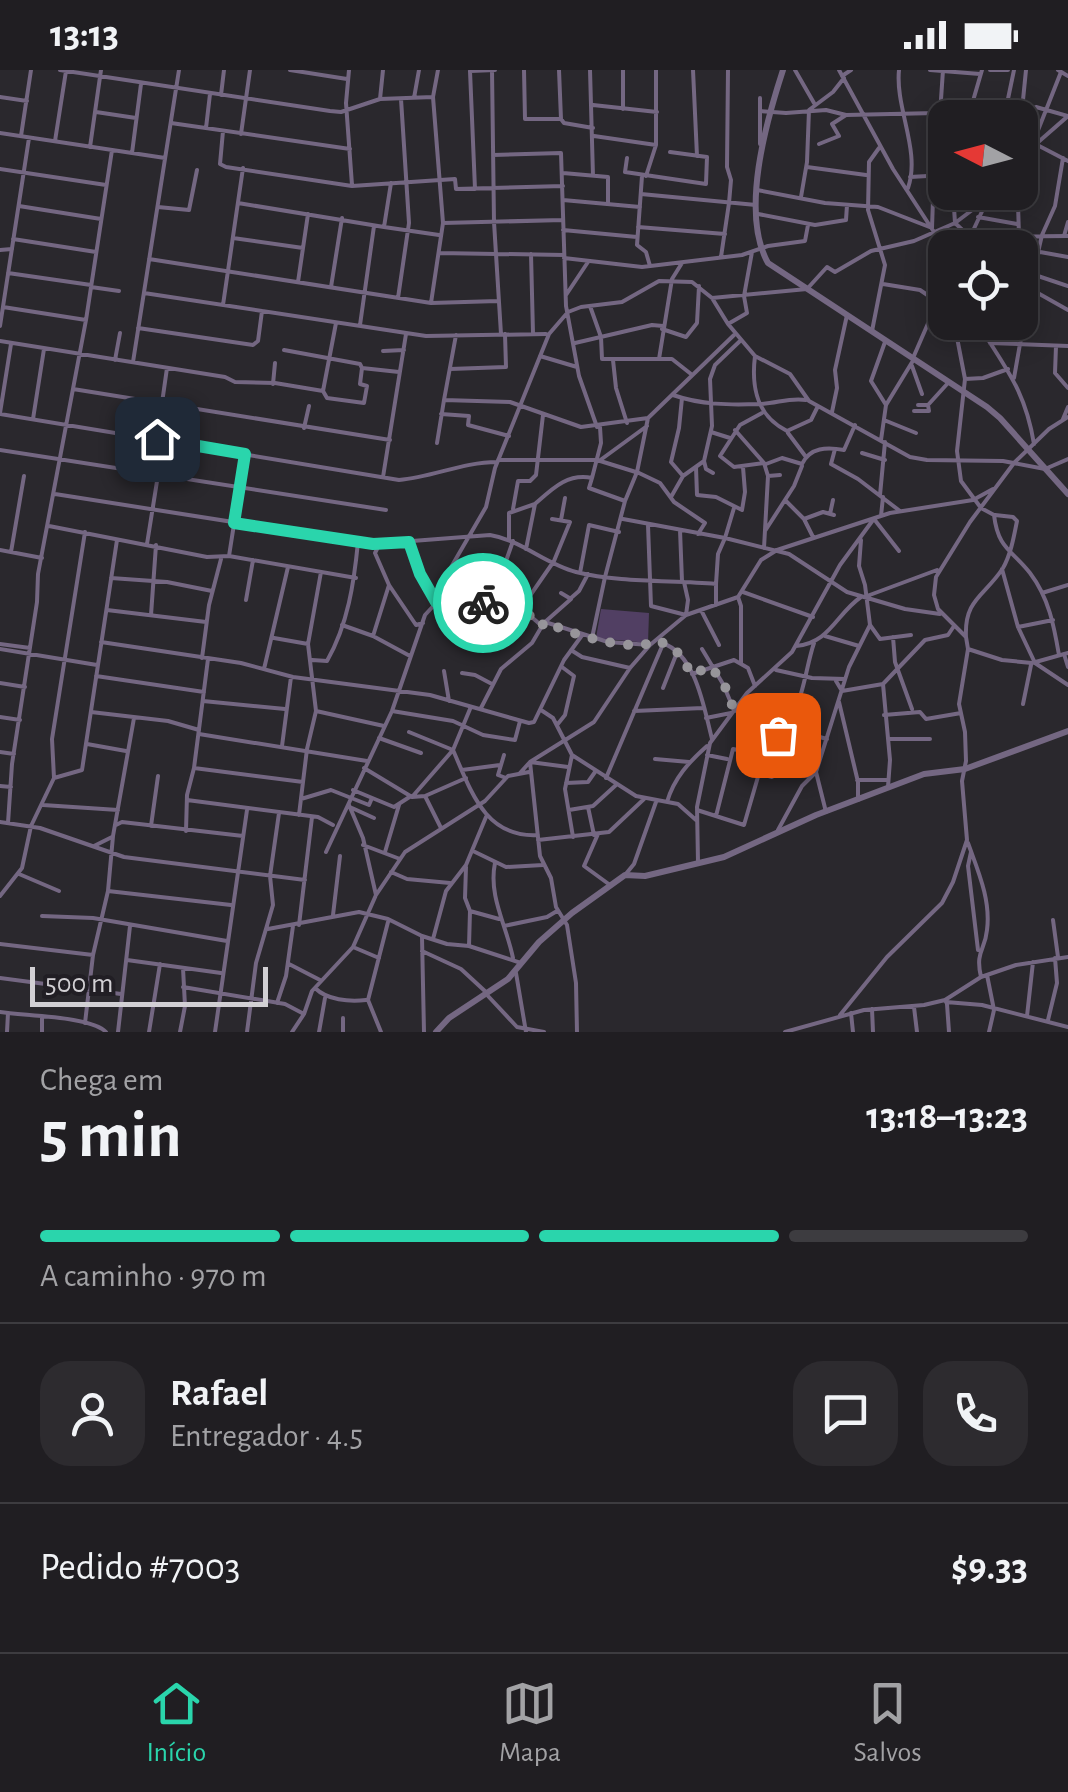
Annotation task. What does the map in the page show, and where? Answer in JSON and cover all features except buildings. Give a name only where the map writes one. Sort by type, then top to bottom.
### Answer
[{"type":"street","points":[[21,136],[32,70]]},
{"type":"street","points":[[55,141],[64,70],[330,111],[380,99],[434,98]]},
{"type":"street","points":[[133,362],[179,70]]},
{"type":"street","points":[[220,95],[224,70]]},
{"type":"street","points":[[241,134],[250,70]]},
{"type":"street","points":[[290,70],[348,80]]},
{"type":"street","points":[[348,70],[352,186]]},
{"type":"street","points":[[380,99],[383,70]]},
{"type":"street","points":[[414,98],[419,70]]},
{"type":"street","points":[[431,303],[442,223],[434,98],[438,70]]},
{"type":"street","points":[[450,369],[506,367],[494,222],[493,70],[468,70],[474,189]]},
{"type":"street","points":[[524,70],[525,119],[560,118],[593,128]]},
{"type":"street","points":[[559,70],[560,118]]},
{"type":"street","points":[[590,70],[593,176]]},
{"type":"street","points":[[623,109],[624,70]]},
{"type":"street","points":[[650,266],[646,252],[637,245],[637,237],[644,176],[656,144],[656,70]]},
{"type":"street","points":[[693,70],[696,156]]},
{"type":"street","points":[[721,257],[729,203],[728,70]]},
{"type":"street","points":[[760,149],[783,70]]},
{"type":"street","points":[[795,70],[814,104]]},
{"type":"street","points":[[800,198],[807,168],[808,112],[833,92],[842,75],[851,70]]},
{"type":"street","points":[[900,70],[908,188]]},
{"type":"street","points":[[930,70],[981,72],[972,100]]},
{"type":"street","points":[[990,70],[1011,70],[1008,100]]},
{"type":"street","points":[[1023,100],[1026,70]]},
{"type":"street","points":[[940,100],[943,71]]},
{"type":"street","points":[[1038,134],[1059,71],[1068,76]]},
{"type":"street","points":[[90,146],[101,73]]},
{"type":"street","points":[[842,75],[880,146],[934,230]]},
{"type":"street","points":[[132,153],[141,84]]},
{"type":"street","points":[[206,128],[210,94]]},
{"type":"street","points":[[0,97],[27,101]]},
{"type":"street","points":[[728,324],[746,312],[744,296],[756,250],[760,98]]},
{"type":"street","points":[[398,298],[409,231],[401,99]]},
{"type":"street","points":[[592,105],[658,112]]},
{"type":"street","points":[[1038,109],[1068,116],[1038,141]]},
{"type":"street","points":[[760,111],[928,114]]},
{"type":"street","points":[[96,112],[136,118]]},
{"type":"street","points":[[819,144],[839,136],[832,124],[846,115]]},
{"type":"street","points":[[171,123],[350,149]]},
{"type":"street","points":[[223,131],[220,164],[352,186],[455,180],[456,189],[563,186]]},
{"type":"street","points":[[0,134],[165,158]]},
{"type":"street","points":[[594,136],[656,144]]},
{"type":"street","points":[[0,326],[29,138]]},
{"type":"street","points":[[872,331],[883,284],[882,248],[869,214],[868,176],[869,162],[880,146]]},
{"type":"street","points":[[1038,146],[1066,160],[1042,234],[1038,259]]},
{"type":"street","points":[[8,823],[42,558],[86,320],[112,150]]},
{"type":"street","points":[[493,154],[560,152],[568,312],[577,367],[601,444],[589,488],[625,501]]},
{"type":"street","points":[[627,158],[625,172],[706,184],[708,157],[670,152]]},
{"type":"street","points":[[223,305],[243,168]]},
{"type":"street","points":[[807,168],[868,176]]},
{"type":"street","points":[[0,169],[106,186]]},
{"type":"street","points":[[158,207],[189,210],[197,170]]},
{"type":"street","points":[[562,173],[608,178],[608,202]]},
{"type":"street","points":[[910,177],[928,175]]},
{"type":"street","points":[[384,227],[391,183]]},
{"type":"street","points":[[758,190],[847,206],[869,206],[934,230],[955,223],[971,210]]},
{"type":"street","points":[[641,194],[729,203],[808,224],[846,220],[847,206]]},
{"type":"street","points":[[562,200],[640,207]]},
{"type":"street","points":[[238,203],[441,235]]},
{"type":"street","points":[[18,206],[102,219]]},
{"type":"street","points":[[934,210],[934,230]]},
{"type":"street","points":[[954,210],[955,223],[963,230]]},
{"type":"street","points":[[973,230],[982,210]]},
{"type":"street","points":[[1018,230],[1019,210]]},
{"type":"street","points":[[298,282],[308,214]]},
{"type":"street","points":[[332,287],[342,218]]},
{"type":"street","points":[[978,218],[1017,224]]},
{"type":"street","points":[[442,223],[563,220]]},
{"type":"street","points":[[1038,234],[1066,236],[1068,222]]},
{"type":"street","points":[[440,254],[531,254],[650,266],[805,241],[808,224]]},
{"type":"street","points":[[360,326],[374,225]]},
{"type":"street","points":[[638,226],[726,234]]},
{"type":"street","points":[[563,230],[637,237]]},
{"type":"street","points":[[712,298],[807,289],[826,268],[835,272],[856,257],[928,233]]},
{"type":"street","points":[[232,238],[303,248]]},
{"type":"street","points":[[14,239],[96,252]]},
{"type":"street","points":[[0,250],[12,249]]},
{"type":"street","points":[[756,250],[768,263],[1000,418],[1031,448],[1068,494]]},
{"type":"street","points":[[1040,252],[1068,257]]},
{"type":"street","points":[[531,254],[532,334]]},
{"type":"street","points":[[149,259],[431,303],[498,301]]},
{"type":"street","points":[[566,295],[590,261]]},
{"type":"street","points":[[659,359],[672,279],[682,263]]},
{"type":"street","points":[[8,273],[119,291]]},
{"type":"street","points":[[1038,275],[1068,286]]},
{"type":"street","points":[[326,852],[392,711],[425,615],[436,602],[490,498],[498,461],[548,334],[568,312],[622,302],[659,280],[700,286],[755,356],[790,374],[809,401]]},
{"type":"street","points":[[883,284],[928,295]]},
{"type":"street","points":[[575,342],[652,325],[686,337],[697,323],[700,286]]},
{"type":"street","points":[[1038,292],[1068,310]]},
{"type":"street","points":[[144,293],[439,337],[548,334]]},
{"type":"street","points":[[3,306],[86,320]]},
{"type":"street","points":[[590,306],[602,359],[672,359],[692,374]]},
{"type":"street","points":[[138,328],[253,345],[257,343],[262,311]]},
{"type":"street","points":[[832,412],[837,388],[835,370],[847,315]]},
{"type":"street","points":[[667,802],[674,783],[689,762],[755,686],[776,670],[796,646],[830,580],[877,518],[882,496],[879,480],[885,460],[886,405],[913,361],[928,321]]},
{"type":"street","points":[[336,323],[323,391],[327,398],[364,403],[367,386],[360,384],[362,368]]},
{"type":"street","points":[[384,477],[407,332]]},
{"type":"street","points":[[115,360],[120,333]]},
{"type":"street","points":[[444,400],[502,401],[581,428],[627,423],[648,418],[734,334]]},
{"type":"street","points":[[436,443],[456,335]]},
{"type":"street","points":[[886,340],[871,381],[886,405]]},
{"type":"street","points":[[957,340],[965,379],[958,460],[961,481],[981,508],[1017,520],[1002,569],[970,606],[968,650],[960,688],[967,840],[985,890],[986,937],[978,950]]},
{"type":"street","points":[[988,340],[1014,378],[1029,416],[1031,448]]},
{"type":"street","points":[[1014,378],[1021,340]]},
{"type":"street","points":[[0,341],[225,377],[234,382],[323,391]]},
{"type":"street","points":[[713,473],[706,470],[704,461],[711,432],[710,379],[715,366],[740,342]]},
{"type":"street","points":[[11,343],[0,414],[402,480],[468,463],[598,460],[660,483],[674,502],[705,522],[698,534]]},
{"type":"street","points":[[990,344],[1068,346]]},
{"type":"street","points":[[1056,346],[1055,373],[1068,388]]},
{"type":"street","points":[[33,419],[44,348]]},
{"type":"street","points":[[284,350],[331,357],[360,364],[362,368],[401,372]]},
{"type":"street","points":[[383,352],[404,350]]},
{"type":"street","points":[[540,356],[577,367]]},
{"type":"street","points":[[755,356],[752,379],[762,413],[788,432],[806,457]]},
{"type":"street","points":[[706,359],[715,366]]},
{"type":"street","points":[[613,360],[616,388],[627,423]]},
{"type":"street","points":[[913,361],[922,394]]},
{"type":"street","points":[[273,384],[275,363]]},
{"type":"street","points":[[157,439],[167,368]]},
{"type":"street","points":[[965,379],[983,378],[1008,368]]},
{"type":"street","points":[[916,408],[928,404],[948,382]]},
{"type":"street","points":[[73,390],[390,440]]},
{"type":"street","points":[[673,396],[710,404],[761,404],[792,397],[809,401],[916,459],[1045,469],[1068,459]]},
{"type":"street","points":[[682,398],[671,462],[683,476]]},
{"type":"street","points":[[304,428],[308,406]]},
{"type":"street","points":[[788,432],[811,420],[818,406]]},
{"type":"street","points":[[966,638],[940,614],[934,595],[939,569],[1014,464],[1065,418],[1068,406]]},
{"type":"street","points":[[762,413],[735,430],[720,456],[734,467],[782,458],[802,464]]},
{"type":"street","points":[[442,414],[469,416],[468,425],[509,436]]},
{"type":"street","points":[[504,578],[511,540],[509,513],[518,481],[535,477],[543,415]]},
{"type":"street","points":[[592,638],[648,418]]},
{"type":"street","points":[[884,420],[916,433]]},
{"type":"street","points":[[765,531],[806,457],[821,449],[844,450],[855,425]]},
{"type":"street","points":[[598,460],[647,426]]},
{"type":"street","points":[[735,430],[764,464],[768,476],[764,548]]},
{"type":"street","points":[[711,432],[730,438]]},
{"type":"street","points":[[835,448],[832,464],[900,511]]},
{"type":"street","points":[[0,450],[386,510]]},
{"type":"street","points":[[862,453],[885,460]]},
{"type":"street","points":[[229,556],[245,454]]},
{"type":"street","points":[[671,496],[683,476],[704,461]]},
{"type":"street","points":[[696,467],[697,495],[716,497],[734,508],[743,507],[742,467]]},
{"type":"street","points":[[147,544],[158,474]]},
{"type":"street","points":[[768,476],[780,475]]},
{"type":"street","points":[[11,552],[24,476]]},
{"type":"street","points":[[513,509],[535,504],[566,479],[592,478]]},
{"type":"street","points":[[742,664],[740,595],[761,560],[812,537],[900,511],[973,500],[997,487]]},
{"type":"street","points":[[55,494],[381,545],[471,534],[511,540],[552,564],[580,573],[716,584]]},
{"type":"street","points":[[562,520],[565,498]]},
{"type":"street","points":[[785,499],[804,519],[812,537]]},
{"type":"street","points":[[804,519],[823,512],[832,515],[833,500]]},
{"type":"street","points":[[526,549],[535,504]]},
{"type":"street","points":[[716,605],[718,554],[734,508]]},
{"type":"street","points":[[994,515],[998,538],[1029,572],[1042,594],[1068,667]]},
{"type":"street","points":[[877,518],[900,551]]},
{"type":"street","points":[[491,621],[510,626],[552,564],[570,522],[552,519]]},
{"type":"street","points":[[622,519],[776,550],[799,560],[841,590],[914,611],[940,614]]},
{"type":"street","points":[[648,524],[651,606],[686,614],[740,595],[813,617]]},
{"type":"street","points":[[580,573],[589,525],[618,532]]},
{"type":"street","points":[[49,526],[356,578]]},
{"type":"street","points":[[606,778],[661,642],[686,614],[680,530]]},
{"type":"street","points":[[0,896],[19,874],[32,826],[54,778],[52,739],[85,532]]},
{"type":"street","points":[[54,778],[82,771],[117,540]]},
{"type":"street","points":[[861,540],[859,566],[870,626],[880,639],[911,635]]},
{"type":"street","points":[[312,660],[327,661],[342,625],[356,578],[358,542]]},
{"type":"street","points":[[409,542],[420,574],[436,602]]},
{"type":"street","points":[[151,615],[156,545]]},
{"type":"street","points":[[381,545],[374,551],[389,585],[414,623],[423,623]]},
{"type":"street","points":[[0,558],[0,550],[42,558]]},
{"type":"street","points":[[186,831],[204,692],[206,622],[221,557]]},
{"type":"street","points":[[246,600],[253,560]]},
{"type":"street","points":[[264,669],[288,566]]},
{"type":"street","points":[[452,566],[463,570]]},
{"type":"street","points":[[796,646],[814,643],[825,636],[841,613],[866,597],[939,569]]},
{"type":"street","points":[[1002,569],[1033,663],[1068,685]]},
{"type":"street","points":[[299,816],[316,711],[308,644],[321,572]]},
{"type":"street","points":[[480,710],[501,669],[532,643],[543,624],[580,592],[588,574]]},
{"type":"street","points":[[111,578],[212,591]]},
{"type":"street","points":[[373,636],[389,585]]},
{"type":"street","points":[[1042,594],[1068,585]]},
{"type":"street","points":[[442,590],[516,614]]},
{"type":"street","points":[[561,592],[571,599]]},
{"type":"street","points":[[521,608],[543,624],[592,638],[650,645],[661,642],[678,650],[691,674],[711,741],[697,810],[698,862]]},
{"type":"street","points":[[106,610],[206,622]]},
{"type":"street","points":[[701,610],[719,645]]},
{"type":"street","points":[[1018,627],[1053,620]]},
{"type":"street","points":[[342,625],[410,656]]},
{"type":"street","points":[[826,812],[816,772],[844,679],[870,626]]},
{"type":"street","points":[[842,690],[883,684],[924,640],[948,635],[954,626]]},
{"type":"street","points":[[101,642],[291,676],[398,690],[534,722],[583,634]]},
{"type":"street","points":[[825,636],[860,647]]},
{"type":"street","points":[[893,637],[898,668],[913,711]]},
{"type":"street","points":[[274,638],[308,644]]},
{"type":"street","points":[[697,810],[744,825],[769,739],[779,735],[785,726],[807,676],[814,643]]},
{"type":"street","points":[[520,773],[530,762],[594,722],[650,645]]},
{"type":"street","points":[[0,646],[97,665]]},
{"type":"street","points":[[702,649],[724,684],[733,712]]},
{"type":"street","points":[[571,650],[582,657],[630,668]]},
{"type":"street","points":[[662,688],[678,650]]},
{"type":"street","points":[[968,650],[1002,660],[1033,663],[1064,654]]},
{"type":"street","points":[[691,674],[730,660],[748,668],[755,686]]},
{"type":"street","points":[[1023,704],[1033,663]]},
{"type":"street","points":[[557,725],[565,715],[574,676],[562,667]]},
{"type":"street","points":[[776,670],[836,681],[844,679]]},
{"type":"street","points":[[444,671],[449,701]]},
{"type":"street","points":[[462,673],[475,674],[492,684]]},
{"type":"street","points":[[96,676],[204,692]]},
{"type":"street","points":[[282,746],[291,676]]},
{"type":"street","points":[[836,681],[842,690]]},
{"type":"street","points":[[0,683],[26,687]]},
{"type":"street","points":[[883,684],[891,784]]},
{"type":"street","points":[[203,701],[285,709]]},
{"type":"street","points":[[840,702],[858,801]]},
{"type":"street","points":[[353,790],[392,807],[411,797],[453,750],[471,708]]},
{"type":"street","points":[[634,711],[703,708]]},
{"type":"street","points":[[540,710],[557,725],[572,755],[644,799],[685,807],[697,823]]},
{"type":"street","points":[[316,711],[384,726]]},
{"type":"street","points":[[392,711],[516,740],[520,721]]},
{"type":"street","points":[[884,715],[913,711],[922,712],[926,719],[961,713]]},
{"type":"street","points":[[91,712],[164,720],[199,732],[367,761]]},
{"type":"street","points":[[706,718],[733,712],[827,739]]},
{"type":"street","points":[[0,717],[20,720]]},
{"type":"street","points":[[85,1023],[134,718]]},
{"type":"street","points":[[625,875],[645,876],[724,857],[891,784],[932,772],[965,769],[1068,731]]},
{"type":"street","points":[[409,732],[453,750],[487,816],[516,834],[572,837],[611,831],[644,799]]},
{"type":"street","points":[[378,738],[421,753]]},
{"type":"street","points":[[889,739],[930,739]]},
{"type":"street","points":[[87,744],[127,751]]},
{"type":"street","points":[[716,816],[734,748],[764,756]]},
{"type":"street","points":[[0,752],[14,754]]},
{"type":"street","points":[[572,755],[566,783],[572,837]]},
{"type":"street","points":[[707,755],[729,760]]},
{"type":"street","points":[[504,756],[498,776],[506,778]]},
{"type":"street","points":[[655,759],[689,762]]},
{"type":"street","points":[[530,762],[568,767]]},
{"type":"street","points":[[530,762],[543,865],[550,874],[558,911],[565,919],[576,982],[578,1032]]},
{"type":"street","points":[[462,770],[500,765]]},
{"type":"street","points":[[194,768],[304,782]]},
{"type":"street","points":[[364,768],[411,797],[425,796],[466,778]]},
{"type":"street","points":[[950,770],[962,782]]},
{"type":"street","points":[[292,1032],[314,988],[353,947],[376,895],[400,859],[479,805],[506,778],[531,772]]},
{"type":"street","points":[[566,783],[588,782],[596,772]]},
{"type":"street","points":[[758,773],[772,777],[778,772],[810,776]]},
{"type":"street","points":[[776,834],[816,772]]},
{"type":"street","points":[[150,826],[158,776]]},
{"type":"street","points":[[857,780],[891,784]]},
{"type":"street","points":[[569,810],[588,807],[616,785]]},
{"type":"street","points":[[0,786],[11,786]]},
{"type":"street","points":[[301,799],[325,790],[368,805],[372,798]]},
{"type":"street","points":[[425,796],[441,828]]},
{"type":"street","points":[[187,800],[312,817],[336,827]]},
{"type":"street","points":[[348,800],[376,895]]},
{"type":"street","points":[[268,929],[355,912],[388,920],[432,939],[516,960],[625,875],[634,864],[656,800]]},
{"type":"street","points":[[42,805],[118,813]]},
{"type":"street","points":[[385,852],[399,805]]},
{"type":"street","points":[[588,807],[596,835],[584,865],[610,885]]},
{"type":"street","points":[[352,808],[374,818]]},
{"type":"street","points":[[215,1032],[247,810]]},
{"type":"street","points":[[246,1032],[256,962],[273,902],[270,876],[279,813]]},
{"type":"street","points":[[432,939],[450,883],[466,865],[487,816]]},
{"type":"street","points":[[277,1003],[305,880],[312,817]]},
{"type":"street","points":[[0,822],[32,826],[124,857],[305,880]]},
{"type":"street","points":[[119,824],[243,836]]},
{"type":"street","points":[[94,846],[113,836]]},
{"type":"street","points":[[840,1015],[887,957],[942,903],[954,882],[967,840]]},
{"type":"street","points":[[364,846],[400,859]]},
{"type":"street","points":[[473,851],[506,867],[543,865]]},
{"type":"street","points":[[971,852],[968,866],[978,950],[994,1010],[989,1032]]},
{"type":"street","points":[[333,915],[340,856]]},
{"type":"street","points":[[496,863],[493,880],[516,960],[526,1031]]},
{"type":"street","points":[[466,865],[469,946]]},
{"type":"street","points":[[392,872],[407,879],[450,883]]},
{"type":"street","points":[[19,874],[59,891]]},
{"type":"street","points":[[109,889],[232,904]]},
{"type":"street","points":[[470,911],[503,923],[547,917],[558,911]]},
{"type":"street","points":[[42,916],[103,921],[228,941]]},
{"type":"street","points":[[381,1032],[368,1000],[388,920]]},
{"type":"street","points":[[1048,1020],[1057,984],[1053,920]]},
{"type":"street","points":[[118,1032],[130,926]]},
{"type":"street","points":[[422,936],[424,1032]]},
{"type":"street","points":[[0,944],[93,955]]},
{"type":"street","points":[[353,947],[379,958]]},
{"type":"street","points":[[422,951],[461,969],[516,1025],[526,1031],[544,1032]]},
{"type":"street","points":[[946,1001],[984,976],[1034,960],[1068,957]]},
{"type":"street","points":[[127,960],[223,974]]},
{"type":"street","points":[[1027,1016],[1034,960]]},
{"type":"street","points":[[148,1032],[160,964]]},
{"type":"street","points":[[288,964],[320,980]]},
{"type":"street","points":[[180,1032],[185,1006],[183,968]]},
{"type":"street","points":[[436,1032],[516,972]]},
{"type":"street","points":[[0,978],[121,994]]},
{"type":"street","points":[[183,987],[277,1003],[304,1014]]},
{"type":"street","points":[[314,988],[324,996],[368,1000]]},
{"type":"street","points":[[319,1032],[326,1004],[324,996]]},
{"type":"street","points":[[946,1001],[949,1032]]},
{"type":"street","points":[[785,1032],[840,1015],[946,1001],[1048,1020],[1068,1028]]},
{"type":"street","points":[[914,1007],[917,1032]]},
{"type":"street","points":[[872,1009],[873,1032]]},
{"type":"street","points":[[0,1012],[76,1021],[100,1026],[106,1032]]},
{"type":"street","points":[[7,1032],[8,1013]]},
{"type":"street","points":[[850,1014],[852,1032]]},
{"type":"street","points":[[42,1018],[42,1032]]},
{"type":"street","points":[[343,1018],[343,1032]]},
{"type":"street","points":[[76,1021],[76,1032]]},
{"type":"street","points":[[811,1024],[817,1030],[820,1021]]},
{"type":"shaded area","points":[[601,609],[649,613],[648,643],[596,638]]},
{"type":"way so far","points":[[483,603],[516,614],[521,608],[542,626],[544,622],[608,642],[650,645],[658,640],[673,646],[691,674],[711,667],[724,684],[734,710],[743,716],[785,726],[778,735]]},
{"type":"route","points":[[157,439],[245,454],[234,523],[373,544],[409,542],[420,574],[436,602],[442,590],[483,603]]}]
